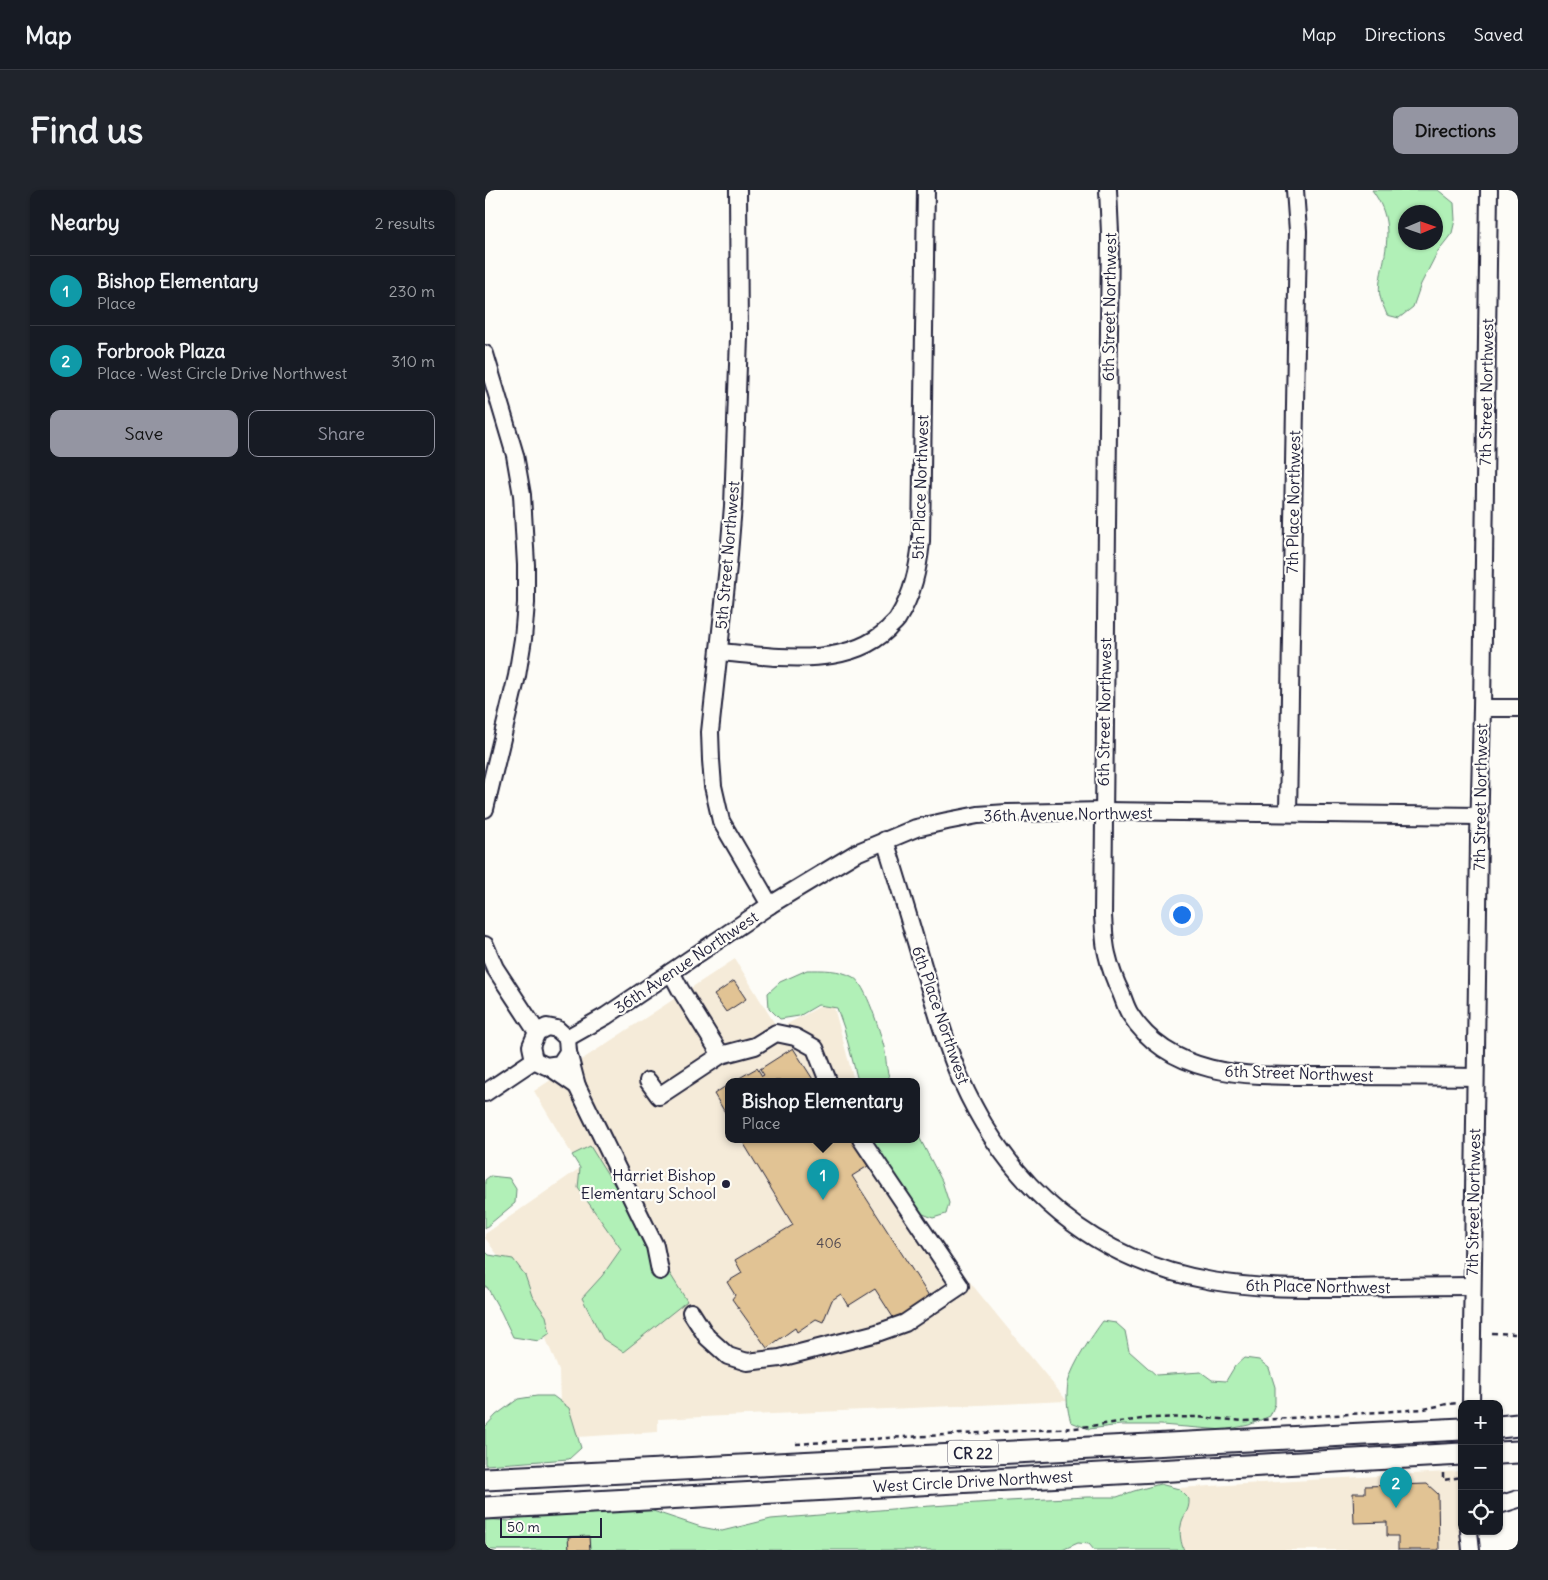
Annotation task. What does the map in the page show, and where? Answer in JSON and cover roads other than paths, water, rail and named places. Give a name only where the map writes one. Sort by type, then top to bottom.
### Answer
[{"type":"main road","points":[[1503,1427],[1518,1426]]},
{"type":"main road","name":"West Circle Drive Northwest","points":[[485,1479],[1458,1428]]},
{"type":"main road","points":[[1503,1453],[1518,1452]]},
{"type":"main road","name":"West Circle Drive Northwest","points":[[485,1508],[1458,1454]]},
{"type":"street","name":"5th Street Northwest","points":[[738,190],[739,337],[735,467],[729,558],[710,732],[715,795],[721,821],[770,905]]},
{"type":"street","name":"5th Place Northwest","points":[[719,652],[792,658],[841,653],[865,645],[882,634],[897,620],[910,596],[918,568],[921,542],[926,190]]},
{"type":"street","name":"6th Street Northwest","points":[[1108,190],[1110,233],[1103,916],[1107,953],[1116,983],[1130,1014],[1146,1034],[1168,1052],[1192,1064],[1242,1074],[1277,1076],[1475,1077]]},
{"type":"street","name":"7th Place Northwest","points":[[1288,813],[1298,231],[1295,190]]},
{"type":"street","name":"7th Street Northwest","points":[[1471,1400],[1489,190]]},
{"type":"street","points":[[485,354],[515,455],[522,495],[526,565],[525,612],[517,676],[485,808]]},
{"type":"street","points":[[1482,708],[1518,708]]},
{"type":"street","name":"36th Avenue Northwest","points":[[485,1092],[541,1063],[560,1064],[567,1045],[606,1016],[770,905],[856,853],[916,828],[947,820],[1007,812],[1479,816]]},
{"type":"street","name":"6th Place Northwest","points":[[885,840],[946,1039],[961,1079],[981,1120],[1001,1150],[1029,1184],[1054,1209],[1084,1231],[1115,1250],[1144,1263],[1212,1281],[1298,1288],[1472,1286]]},
{"type":"street","points":[[485,945],[495,968],[537,1032]]},
{"type":"street","points":[[671,972],[721,1055]]},
{"type":"street","points":[[577,1086],[541,1063],[531,1046],[537,1032],[547,1027],[557,1030],[567,1045],[577,1086],[655,1246],[660,1271]]},
{"type":"street","points":[[648,1081],[659,1096],[721,1055],[755,1046],[776,1033],[795,1037],[815,1048],[827,1078]]},
{"type":"street","points":[[691,1312],[707,1337],[728,1356],[747,1362],[779,1358],[905,1324],[960,1286],[864,1143]]},
{"type":"street","points":[[1503,1505],[1518,1499]]},
{"type":"street","points":[[1469,1535],[1471,1550]]},
{"type":"place","name":"Harriet Bishop Elementary School","points":[[726,1184]]},
{"type":"place","name":"Bishop Elementary","points":[[823,1200]]},
{"type":"place","name":"Forbrook Plaza","points":[[1396,1508]]}]
